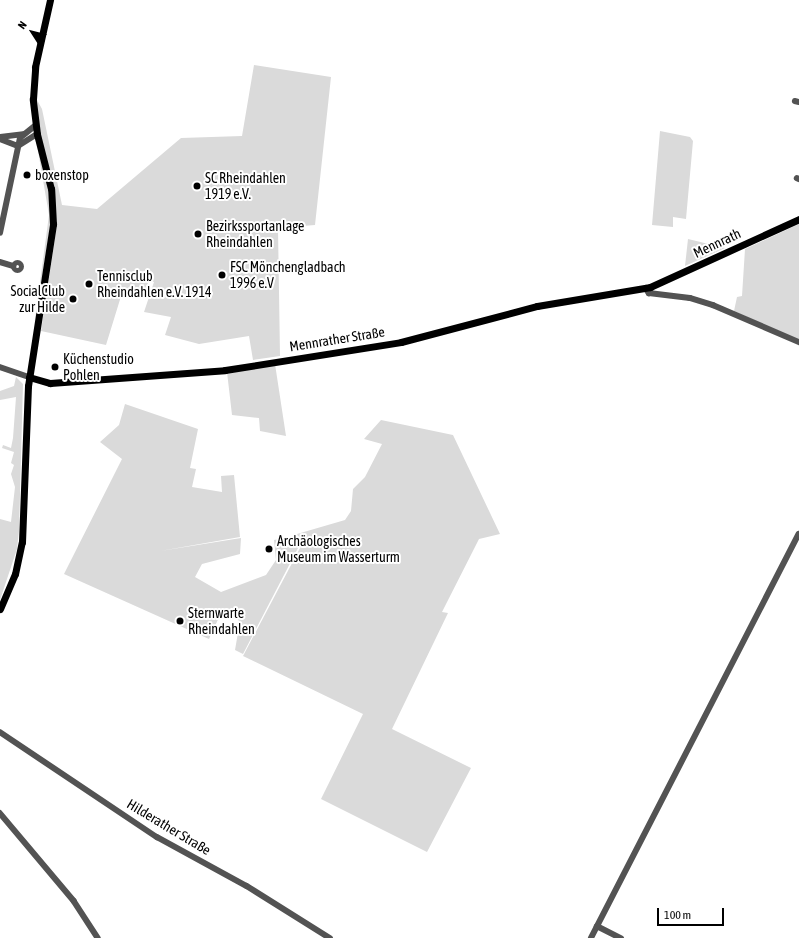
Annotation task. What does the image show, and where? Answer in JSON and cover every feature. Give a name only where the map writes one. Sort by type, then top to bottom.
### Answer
[{"type":"main road","points":[[0,609],[15,574],[22,542],[30,377],[53,224],[51,189],[36,130],[34,79],[50,0]]},
{"type":"main road","name":"Mennrath","points":[[646,288],[799,219]]},
{"type":"main road","name":"Mennrather Straße","points":[[30,377],[50,383],[226,370],[400,342],[537,306],[646,288]]},
{"type":"street","points":[[0,138],[36,130]]},
{"type":"street","points":[[18,146],[36,130]]},
{"type":"street","points":[[0,233],[18,146],[22,134]]},
{"type":"street","points":[[0,138],[18,146]]},
{"type":"street","points":[[0,262],[13,266]]},
{"type":"street","points":[[646,288],[649,293],[690,298],[713,305],[799,342]]},
{"type":"street","points":[[0,367],[30,377]]},
{"type":"street","points":[[591,938],[799,534]]},
{"type":"street","name":"Hilderather Straße","points":[[0,732],[157,836],[247,886],[330,938]]},
{"type":"street","points":[[0,813],[74,901],[98,938]]},
{"type":"street","points":[[597,926],[621,938]]},
{"type":"shaded area","points":[[254,65],[331,77],[315,225],[278,228],[280,356],[253,360],[249,336],[199,344],[165,335],[171,317],[144,312],[154,282],[149,280],[143,298],[122,293],[106,345],[41,331],[57,225],[53,184],[40,137],[36,98],[42,109],[62,205],[97,209],[181,138],[242,136]]},
{"type":"shaded area","points":[[660,131],[690,137],[693,141],[686,219],[673,217],[673,227],[652,225]]},
{"type":"shaded area","points":[[37,145],[48,187],[51,221],[34,327],[49,215]]},
{"type":"shaded area","points":[[799,224],[799,340],[734,311],[737,297],[742,296],[745,249]]},
{"type":"shaded area","points":[[688,239],[725,248],[685,266]]},
{"type":"shaded area","points":[[275,364],[286,436],[260,431],[259,418],[232,415],[227,372]]},
{"type":"shaded area","points":[[16,377],[23,384],[19,531],[17,549],[0,600],[0,519],[11,522],[15,487],[11,474],[14,465],[11,463],[14,452],[2,448],[3,445],[11,448],[16,397],[0,400],[0,391],[14,386]]},
{"type":"shaded area","points":[[125,404],[198,429],[190,468],[196,469],[192,487],[222,492],[221,476],[234,475],[240,537],[160,551],[241,538],[240,554],[202,564],[195,577],[221,592],[266,575],[276,560],[274,540],[296,536],[298,548],[243,654],[235,650],[240,621],[225,614],[221,613],[209,639],[64,574],[122,459],[100,442],[119,425]]},
{"type":"shaded area","points":[[381,420],[453,435],[500,534],[479,539],[442,612],[448,613],[392,729],[471,768],[427,852],[321,799],[363,714],[243,656],[300,548],[297,534],[345,520],[351,511],[353,489],[365,477],[382,444],[364,439]]},
{"type":"place","name":"boxenstop","points":[[27,175]]},
{"type":"place","name":"SC Rheindahlen 1919 e.V.","points":[[197,186]]},
{"type":"place","name":"Bezirkssportanlage Rheindahlen","points":[[198,234]]},
{"type":"place","name":"FSC Mönchengladbach 1996 e.V","points":[[222,275]]},
{"type":"place","name":"Tennisclub Rheindahlen e.V. 1914","points":[[89,284]]},
{"type":"place","name":"SocialClub zur Hilde","points":[[73,299]]},
{"type":"place","name":"Küchenstudio Pohlen","points":[[55,367]]},
{"type":"place","name":"Archäologisches Museum im Wasserturm","points":[[269,549]]},
{"type":"place","name":"Sternwarte Rheindahlen","points":[[180,621]]}]
